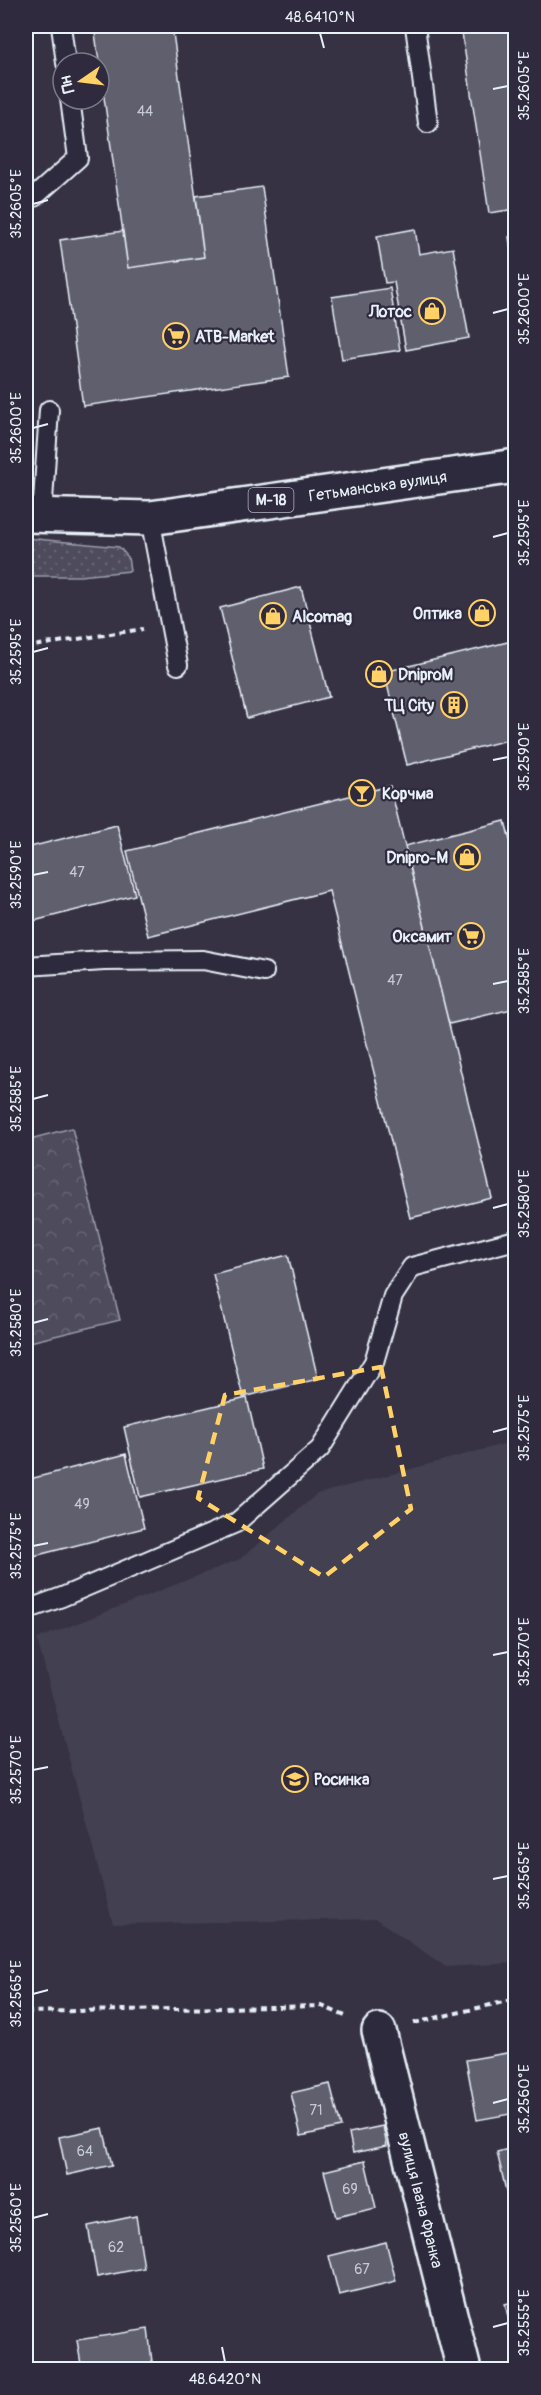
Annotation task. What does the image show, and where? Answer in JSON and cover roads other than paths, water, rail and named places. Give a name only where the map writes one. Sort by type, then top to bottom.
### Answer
[{"type":"main road","name":"Гетьманська вулиця","points":[[34,516],[150,518],[516,466]]},
{"type":"main road","name":"вулиця Івана Франка","points":[[379,2031],[464,2370]]},
{"type":"lane","points":[[61,26],[64,51]]},
{"type":"lane","points":[[415,26],[428,123]]},
{"type":"lane","points":[[26,196],[34,197],[78,158],[72,111]]},
{"type":"lane","points":[[34,516],[49,410]]},
{"type":"lane","points":[[150,518],[178,664]]},
{"type":"lane","points":[[26,966],[104,961],[203,960],[264,972]]},
{"type":"lane","points":[[26,1610],[62,1598],[236,1523],[320,1449],[374,1362],[393,1296],[412,1267],[516,1240]]},
{"type":"place","name":"Лотос","points":[[432,311]]},
{"type":"place","name":"ATB-Market","points":[[176,336]]},
{"type":"place","name":"Оптика","points":[[482,613]]},
{"type":"place","name":"Alcomag","points":[[273,616]]},
{"type":"place","name":"DniproM","points":[[379,674]]},
{"type":"place","name":"ТЦ City","points":[[454,705]]},
{"type":"place","name":"Корчма","points":[[362,793]]},
{"type":"place","name":"Dnipro-M","points":[[467,857]]},
{"type":"place","name":"Оксамит","points":[[471,936]]},
{"type":"place","name":"Росинка","points":[[295,1779]]}]
